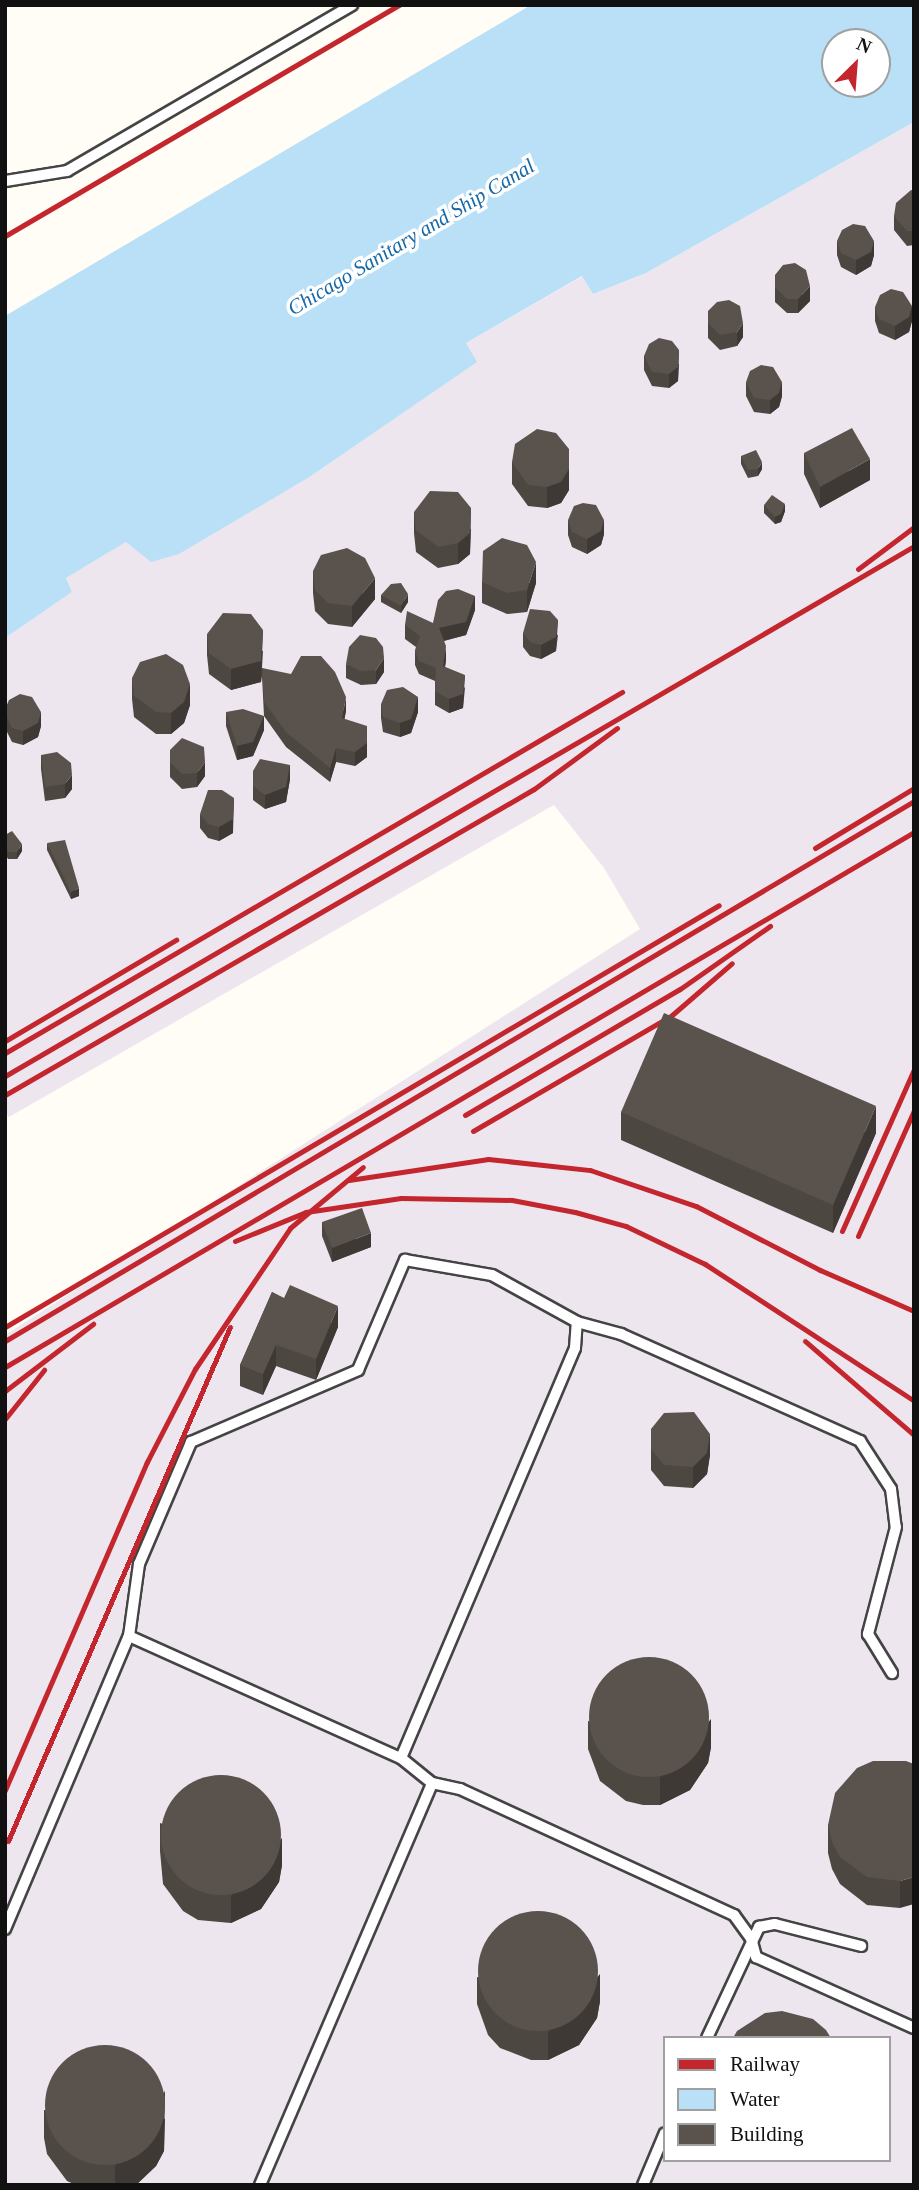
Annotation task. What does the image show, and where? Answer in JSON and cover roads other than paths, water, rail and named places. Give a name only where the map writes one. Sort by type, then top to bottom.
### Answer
[{"type":"lane","points":[[6,181],[67,171],[352,5]]},
{"type":"lane","points":[[5,1929],[130,1636],[139,1564],[191,1442],[358,1370],[405,1260],[492,1275],[578,1322],[621,1334],[860,1441],[891,1489],[896,1527],[867,1634],[892,1673]]},
{"type":"lane","points":[[401,1758],[575,1348],[578,1322]]},
{"type":"lane","points":[[130,1636],[401,1758],[432,1783],[460,1789],[734,1915],[751,1938],[757,1957],[914,2028]]},
{"type":"lane","points":[[260,2185],[432,1783]]},
{"type":"lane","points":[[708,2036],[751,1938],[759,1927],[775,1924],[861,1946]]},
{"type":"lane","points":[[643,2185],[664,2135]]},
{"type":"water","name":"Chicago Sanitary and Ship Canal","points":[[531,5],[914,5],[914,122],[646,273],[593,294],[582,276],[466,343],[477,362],[311,476],[179,554],[151,562],[126,542],[66,578],[72,592],[5,638],[5,316]]},
{"type":"railway","points":[[5,236],[399,5]]},
{"type":"railway","points":[[858,569],[914,527]]},
{"type":"railway","points":[[5,1076],[914,546]]},
{"type":"railway","points":[[5,1053],[622,692]]},
{"type":"railway","points":[[5,1095],[534,789],[617,728]]},
{"type":"railway","points":[[815,848],[914,788]]},
{"type":"railway","points":[[5,1341],[914,801]]},
{"type":"railway","points":[[5,1367],[914,832]]},
{"type":"railway","points":[[5,1327],[719,905]]},
{"type":"railway","points":[[465,1115],[680,989],[770,926]]},
{"type":"railway","points":[[5,1041],[176,940]]},
{"type":"railway","points":[[473,1131],[672,1015],[732,963]]},
{"type":"railway","points":[[842,1231],[914,1069]]},
{"type":"railway","points":[[858,1236],[914,1110]]},
{"type":"railway","points":[[349,1180],[488,1159],[590,1170],[696,1206],[820,1270],[914,1311]]},
{"type":"railway","points":[[5,1790],[147,1462],[195,1369],[290,1228],[363,1167]]},
{"type":"railway","points":[[235,1241],[306,1212],[401,1198],[512,1200],[575,1212],[626,1226],[705,1264],[914,1401]]},
{"type":"railway","points":[[5,1391],[93,1324]]},
{"type":"railway","points":[[8,1841],[230,1327]]},
{"type":"railway","points":[[805,1341],[914,1435]]},
{"type":"railway","points":[[5,1419],[44,1370]]}]
